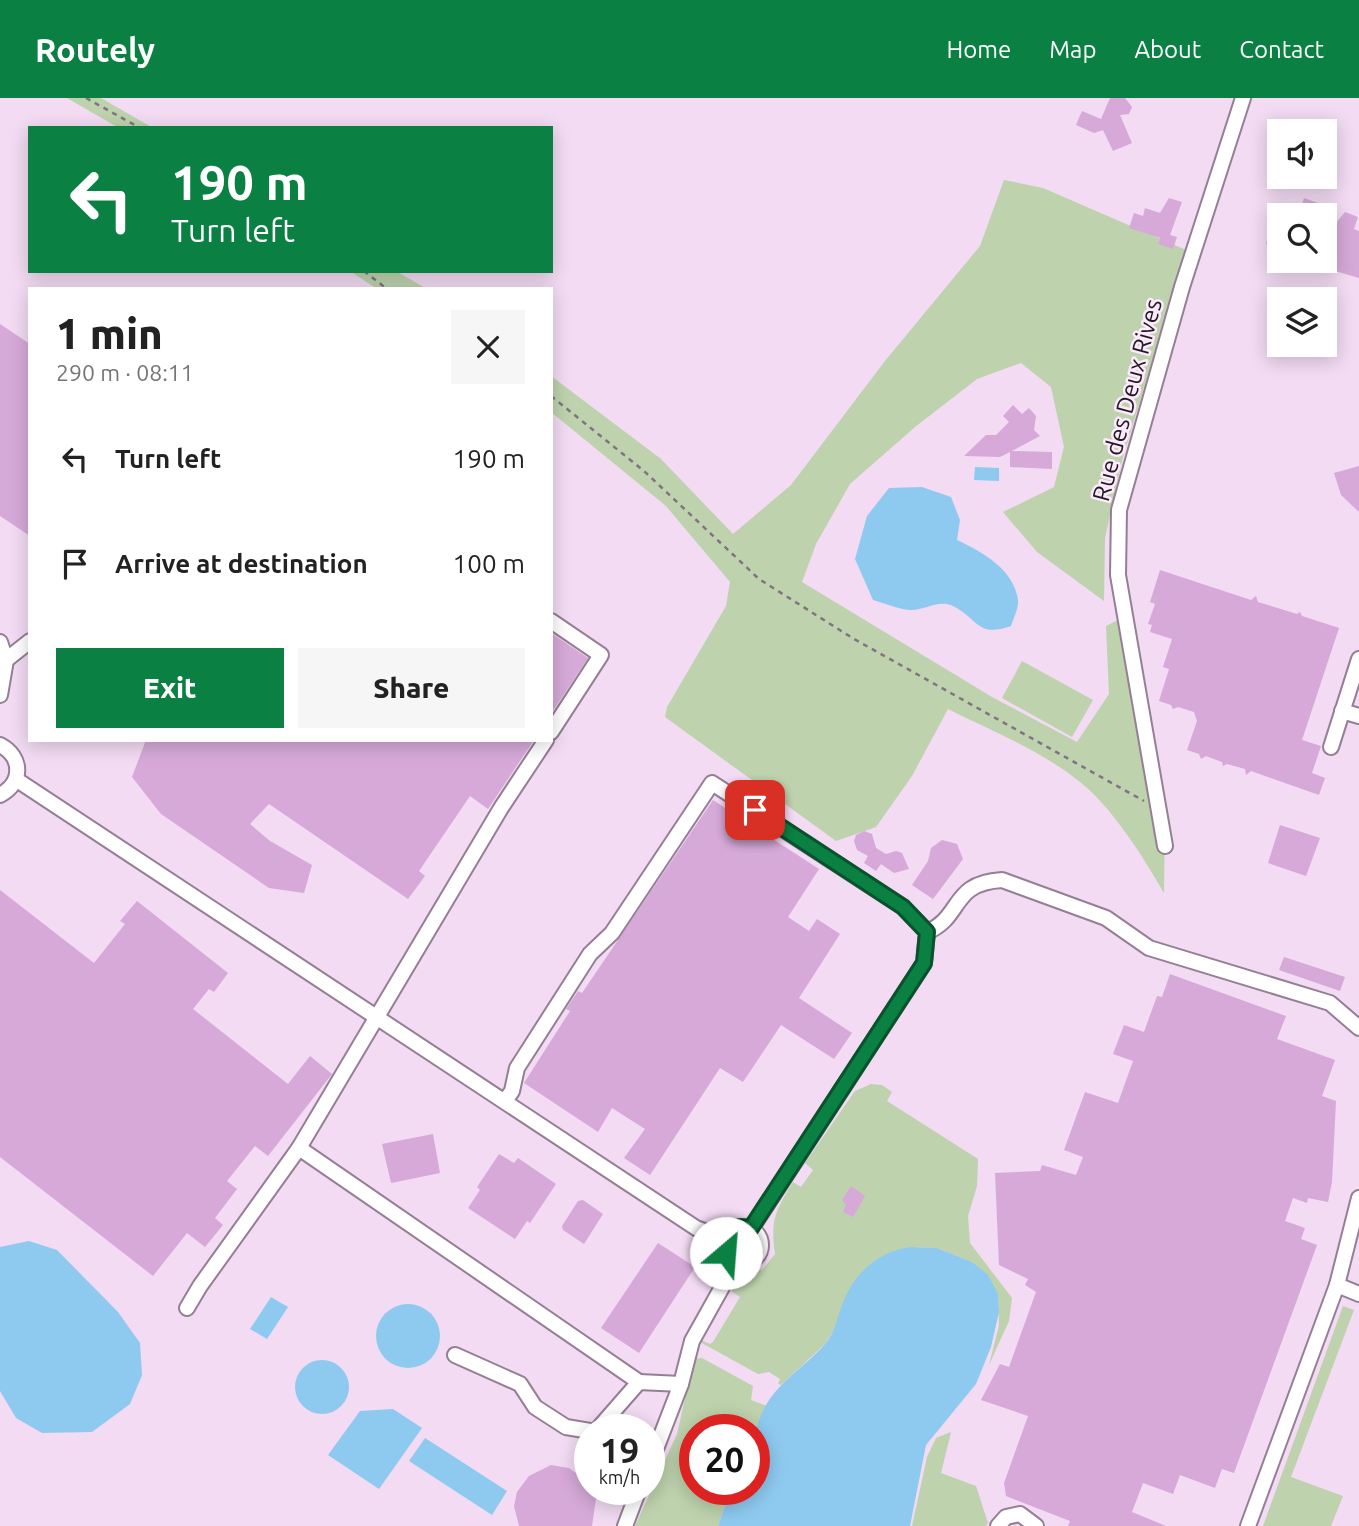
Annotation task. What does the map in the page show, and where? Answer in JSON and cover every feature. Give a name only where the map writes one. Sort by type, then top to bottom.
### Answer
[{"type":"street","name":"Rue des Deux Rives","points":[[1165,846],[1118,575],[1119,510],[1174,313],[1243,98]]},
{"type":"street","points":[[553,622],[601,655],[553,729]]},
{"type":"street","points":[[0,642],[6,660],[0,695]]},
{"type":"street","points":[[6,660],[28,643]]},
{"type":"street","points":[[1331,747],[1359,659]]},
{"type":"street","points":[[1342,711],[1359,716]]},
{"type":"street","points":[[187,1308],[299,1148],[501,808],[544,742]]},
{"type":"street","points":[[0,745],[11,751],[18,764],[17,780],[10,790],[0,795]]},
{"type":"street","points":[[17,780],[696,1228],[725,1240]]},
{"type":"street","points":[[505,1101],[512,1091],[517,1068],[590,954],[612,933],[712,783],[903,907],[927,932],[924,963],[751,1228]]},
{"type":"street","points":[[927,932],[938,927],[967,889],[987,881],[1002,880],[1106,918],[1149,948],[1330,1003],[1359,1028]]},
{"type":"street","points":[[299,1148],[639,1382],[681,1384]]},
{"type":"street","points":[[1248,1526],[1336,1285],[1359,1198]]},
{"type":"street","points":[[738,1227],[751,1228],[759,1236],[760,1252],[747,1263],[736,1262],[726,1253],[725,1240],[730,1231],[738,1227]]},
{"type":"street","points":[[665,1426],[681,1384],[692,1341],[736,1262]]},
{"type":"street","points":[[1336,1285],[1359,1294]]},
{"type":"street","points":[[455,1355],[520,1384],[535,1407],[566,1427],[574,1429]]},
{"type":"street","points":[[611,1414],[639,1382]]},
{"type":"street","points":[[625,1526],[633,1505]]},
{"type":"street","points":[[998,1526],[1006,1517],[1020,1514],[1036,1526]]},
{"type":"path","points":[[86,98],[136,126]]},
{"type":"path","points":[[367,273],[384,287]]},
{"type":"path","points":[[553,398],[644,471],[760,579],[854,639],[1027,734],[1136,799],[1157,804]]},
{"type":"green space","points":[[67,98],[101,98],[150,126],[116,126]]},
{"type":"green space","points":[[1004,180],[1043,188],[1186,250],[1123,457],[1105,538],[1104,601],[1037,552],[1003,512],[1054,487],[1064,447],[1051,387],[1021,363],[977,379],[915,427],[850,484],[816,544],[802,582],[992,697],[1077,742],[1109,694],[1106,626],[1130,614],[1165,801],[1164,893],[1115,819],[1080,782],[1033,751],[948,709],[912,776],[876,827],[836,841],[665,717],[667,707],[726,606],[730,582],[666,506],[553,414],[553,378],[661,459],[733,534],[791,485],[885,361],[980,246]]},
{"type":"green space","points":[[353,273],[399,273],[424,287],[374,287]]},
{"type":"green space","points":[[1022,661],[1093,700],[1072,737],[1002,698]]},
{"type":"green space","points":[[871,1084],[882,1085],[892,1092],[887,1101],[978,1159],[977,1186],[968,1216],[970,1243],[1012,1298],[1009,1321],[989,1365],[999,1325],[998,1294],[972,1262],[937,1248],[912,1247],[844,1301],[836,1327],[825,1344],[781,1385],[778,1384],[780,1379],[769,1372],[758,1374],[700,1342],[713,1342],[740,1297],[731,1291],[739,1279],[763,1269],[775,1254],[774,1224],[782,1200],[793,1182],[801,1187],[813,1170],[805,1163],[855,1091]]},
{"type":"green space","points":[[1343,1306],[1354,1310],[1291,1477],[1343,1496],[1331,1526],[1263,1526]]},
{"type":"green space","points":[[702,1358],[753,1386],[751,1400],[767,1406],[764,1414],[682,1414],[694,1359]]},
{"type":"green space","points":[[679,1425],[679,1505],[725,1505],[718,1526],[635,1526],[645,1505],[665,1505],[665,1460]]},
{"type":"green space","points":[[951,1432],[941,1473],[976,1486],[988,1523],[986,1526],[912,1526],[927,1457],[936,1438]]},
{"type":"water","points":[[975,467],[999,468],[999,481],[974,480]]},
{"type":"water","points":[[922,487],[951,497],[960,520],[957,540],[986,556],[1010,579],[1018,600],[1011,626],[991,630],[985,628],[947,604],[910,610],[873,600],[855,559],[867,516],[889,488]]},
{"type":"water","points":[[29,1241],[57,1250],[118,1312],[140,1343],[142,1375],[130,1404],[92,1432],[42,1433],[16,1418],[0,1391],[0,1247]]},
{"type":"water","points":[[937,1248],[972,1262],[988,1275],[998,1294],[999,1312],[991,1347],[976,1384],[926,1445],[910,1526],[718,1526],[725,1505],[770,1505],[770,1414],[761,1414],[766,1404],[781,1385],[829,1339],[855,1280],[880,1257],[901,1249]]},
{"type":"water","points":[[271,1297],[288,1307],[267,1339],[250,1329]]},
{"type":"water","points":[[402,1304],[414,1304],[431,1313],[438,1324],[438,1348],[431,1359],[414,1368],[402,1368],[390,1363],[381,1354],[376,1342],[376,1330],[381,1318],[390,1309]]},
{"type":"water","points":[[322,1360],[341,1368],[349,1387],[341,1406],[322,1414],[303,1406],[295,1387],[303,1368]]},
{"type":"water","points":[[393,1409],[422,1428],[379,1489],[328,1455],[360,1411]]},
{"type":"water","points":[[425,1438],[507,1491],[492,1515],[409,1461]]},
{"type":"building","points":[[1110,98],[1125,98],[1132,107],[1129,114],[1120,115],[1132,143],[1113,151],[1103,130],[1094,133],[1076,125],[1082,111],[1101,119]]},
{"type":"building","points":[[1169,198],[1182,202],[1170,235],[1177,237],[1173,249],[1158,244],[1160,238],[1129,228],[1134,213],[1143,216],[1145,208],[1160,213]]},
{"type":"building","points":[[1304,198],[1318,203],[1302,203]]},
{"type":"building","points":[[1345,212],[1358,217],[1354,229],[1359,231],[1359,278],[1337,272],[1337,222]]},
{"type":"building","points":[[0,324],[28,343],[28,535],[0,516]]},
{"type":"building","points":[[1013,405],[1022,414],[1029,408],[1036,416],[1034,430],[1040,436],[1012,451],[1052,452],[1052,469],[1010,467],[1010,452],[1000,457],[964,456],[986,435],[996,435],[1009,422],[1003,416]]},
{"type":"building","points":[[1359,466],[1359,512],[1341,495],[1334,473]]},
{"type":"building","points":[[1160,570],[1251,600],[1256,596],[1258,602],[1297,614],[1300,612],[1302,616],[1339,628],[1302,740],[1321,746],[1312,773],[1325,778],[1319,795],[1251,771],[1246,775],[1245,769],[1227,764],[1223,766],[1222,762],[1206,756],[1201,759],[1199,754],[1187,750],[1197,721],[1194,712],[1178,707],[1173,709],[1171,705],[1159,701],[1169,669],[1163,667],[1172,639],[1150,632],[1152,625],[1148,624],[1155,604],[1150,602]]},
{"type":"building","points":[[553,634],[588,658],[553,711]]},
{"type":"building","points":[[145,742],[533,742],[488,809],[470,796],[419,871],[425,876],[408,899],[269,804],[250,824],[270,841],[312,865],[304,893],[269,888],[161,814],[132,777]]},
{"type":"building","points":[[713,800],[819,869],[788,917],[809,931],[817,919],[840,934],[799,998],[852,1033],[834,1059],[781,1025],[743,1082],[720,1068],[650,1175],[624,1158],[645,1129],[612,1108],[598,1132],[524,1083],[570,1011],[566,1009],[578,991],[582,993]]},
{"type":"building","points":[[1280,825],[1320,838],[1306,876],[1268,863]]},
{"type":"building","points":[[864,831],[872,834],[876,848],[886,854],[896,851],[902,853],[909,869],[894,873],[881,864],[876,871],[864,863],[868,856],[857,850],[854,841],[856,835]]},
{"type":"building","points":[[942,840],[957,844],[963,859],[933,899],[912,885],[928,861],[931,848]]},
{"type":"building","points":[[0,890],[94,963],[125,924],[120,921],[137,901],[228,973],[214,992],[209,989],[193,1009],[288,1084],[310,1056],[332,1074],[268,1156],[255,1146],[227,1181],[237,1189],[215,1218],[223,1225],[205,1247],[187,1233],[153,1276],[0,1157]]},
{"type":"building","points":[[1284,957],[1345,977],[1340,991],[1279,970]]},
{"type":"building","points":[[1170,974],[1286,1016],[1277,1039],[1335,1060],[1322,1096],[1336,1101],[1332,1182],[1328,1202],[1308,1198],[1307,1203],[1293,1198],[1285,1221],[1305,1228],[1301,1239],[1317,1245],[1234,1473],[1222,1469],[1215,1488],[1180,1475],[1173,1494],[1143,1483],[1132,1512],[1166,1526],[1068,1526],[1070,1521],[1006,1496],[1004,1483],[1028,1416],[981,1400],[1000,1364],[1009,1367],[1036,1292],[1025,1285],[1028,1279],[999,1265],[995,1173],[1040,1171],[1042,1165],[1076,1175],[1083,1157],[1064,1150],[1085,1092],[1118,1103],[1133,1061],[1113,1054],[1124,1025],[1144,1032],[1157,996],[1162,997]]},
{"type":"building","points":[[433,1134],[440,1173],[391,1183],[382,1144]]},
{"type":"building","points":[[499,1154],[514,1163],[518,1158],[556,1184],[530,1223],[527,1221],[515,1239],[468,1208],[480,1190],[477,1187]]},
{"type":"building","points":[[851,1186],[865,1196],[853,1217],[843,1212],[846,1205],[842,1200]]},
{"type":"building","points":[[583,1200],[603,1214],[584,1244],[563,1230],[562,1226],[578,1201]]},
{"type":"building","points":[[658,1243],[695,1267],[639,1353],[601,1328]]},
{"type":"building","points":[[551,1465],[574,1472],[574,1505],[595,1505],[592,1526],[519,1526],[514,1506],[517,1492],[529,1476]]},
{"type":"route","points":[[726,1253],[724,1245],[730,1231],[738,1227],[751,1228],[924,963],[927,932],[903,907],[755,810]]}]
